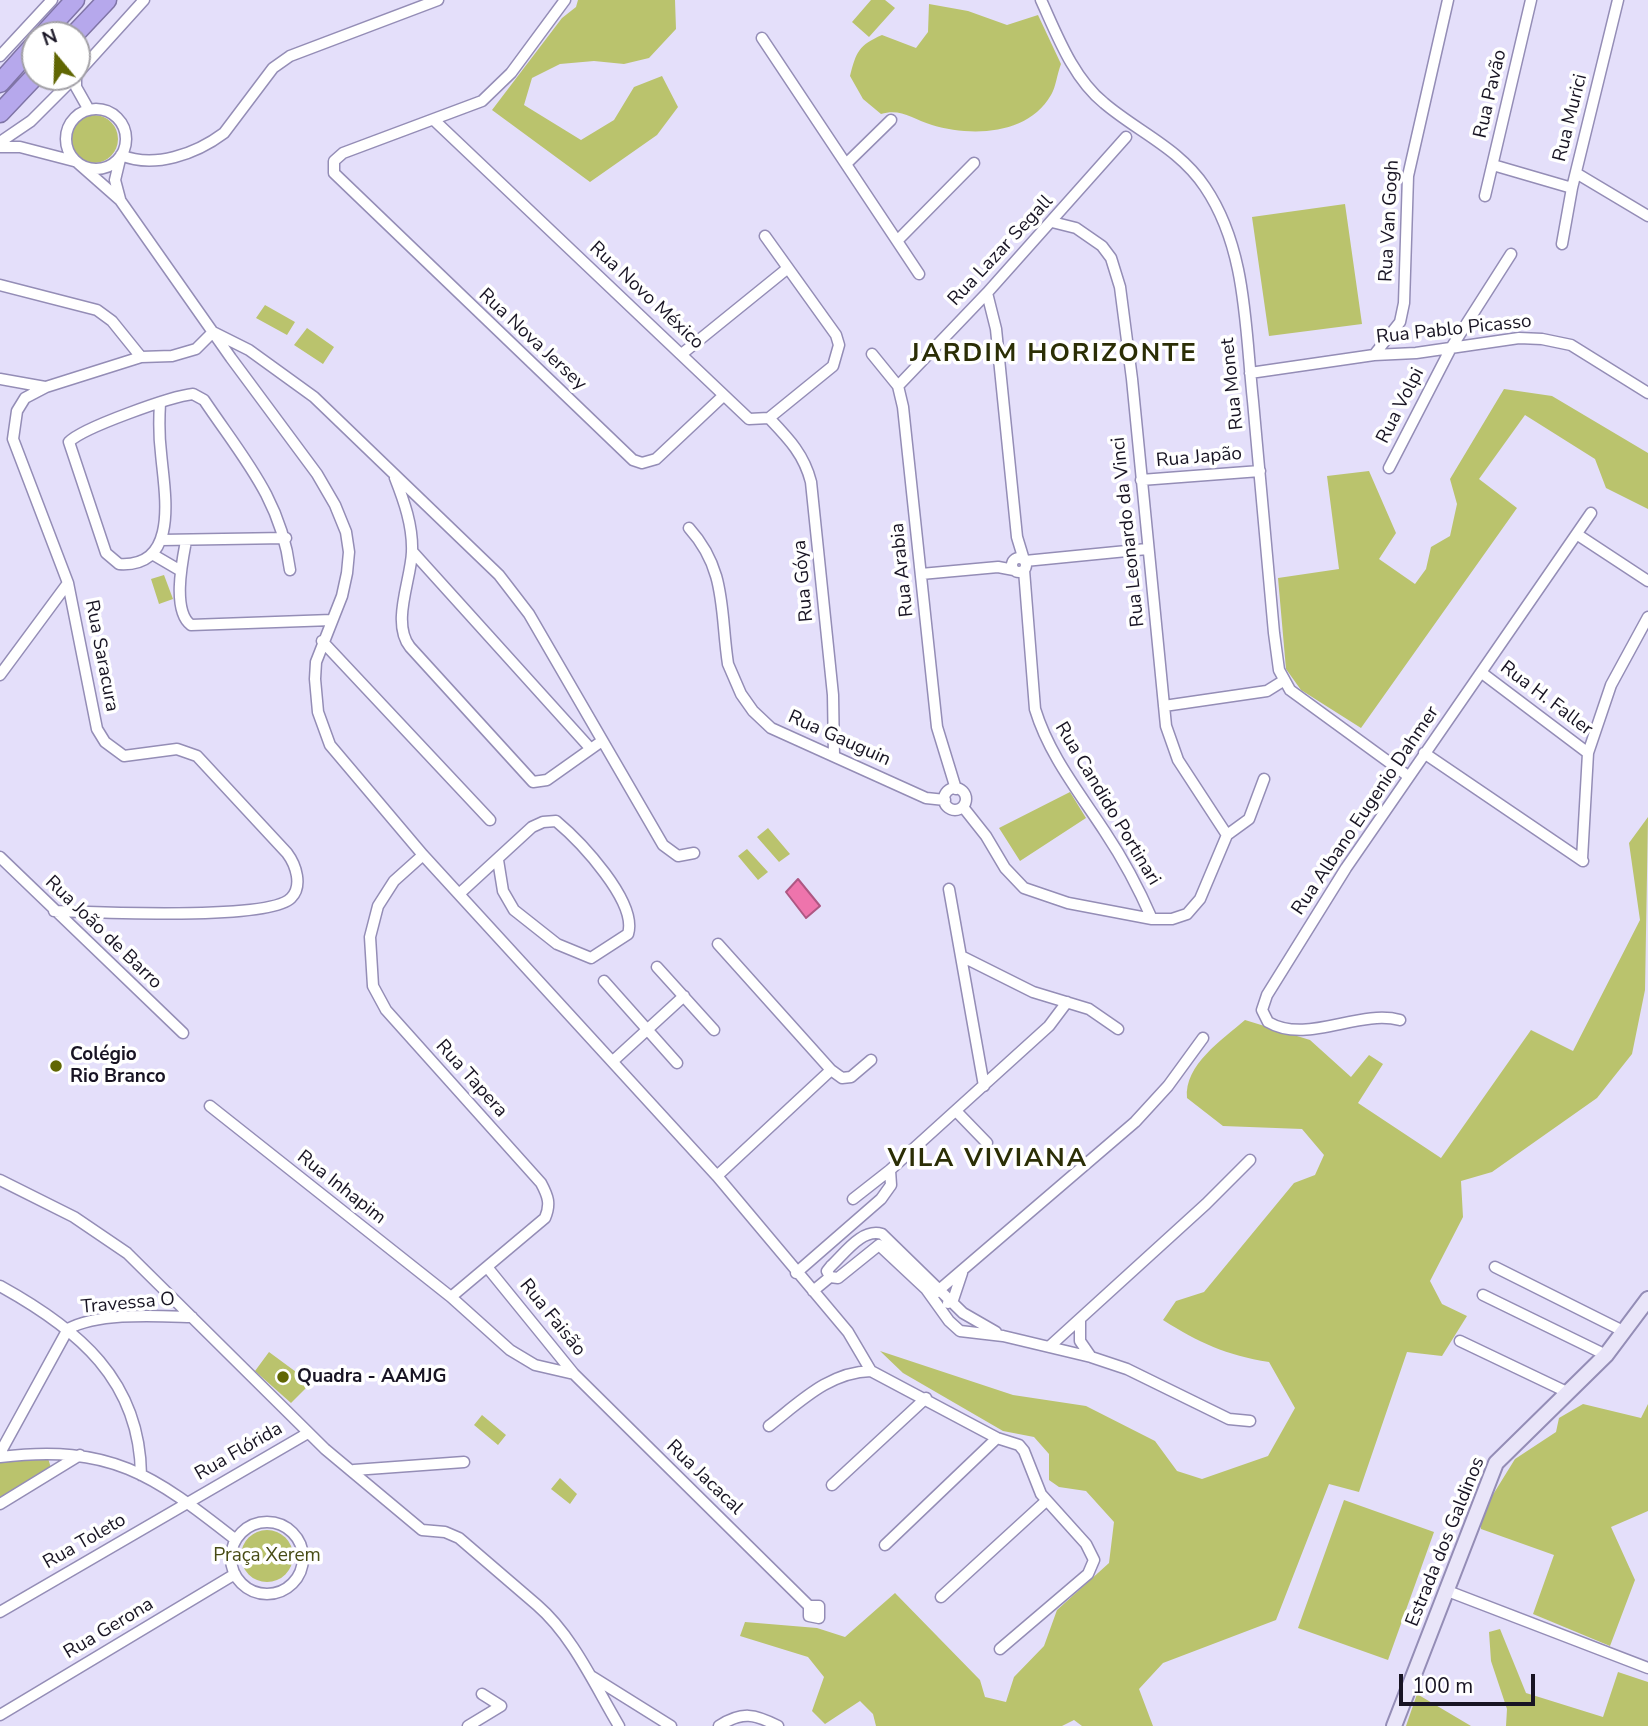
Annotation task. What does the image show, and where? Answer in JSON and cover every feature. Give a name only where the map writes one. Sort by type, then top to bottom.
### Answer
[{"type":"highway","points":[[56,21],[75,0]]},
{"type":"highway","points":[[87,21],[107,0]]},
{"type":"highway","points":[[0,83],[21,60]]},
{"type":"highway","points":[[0,113],[21,91]]},
{"type":"street","points":[[0,56],[52,0]]},
{"type":"street","points":[[91,59],[144,0]]},
{"type":"street","points":[[121,155],[136,161],[163,160],[214,141],[273,68],[290,56],[438,0]]},
{"type":"street","points":[[435,121],[470,107],[492,93],[565,0]]},
{"type":"street","name":"Rua Monet","points":[[1041,0],[1067,54],[1090,90],[1104,103],[1172,150],[1203,184],[1218,208],[1230,239],[1241,287],[1276,644],[1283,681]]},
{"type":"street","name":"Rua Van Gogh","points":[[1374,355],[1400,322],[1404,303],[1408,176],[1448,0]]},
{"type":"street","name":"Rua Pavão","points":[[1485,196],[1531,0]]},
{"type":"street","name":"Rua Murici","points":[[1562,244],[1572,188],[1618,0]]},
{"type":"street","points":[[762,38],[919,274]]},
{"type":"street","points":[[0,142],[31,121],[61,91]]},
{"type":"street","points":[[78,91],[89,110]]},
{"type":"street","points":[[120,200],[116,180],[125,146],[123,126],[109,112],[89,110],[75,117],[66,131],[67,148],[76,162],[120,200],[317,474],[338,514],[349,552],[342,596],[316,662],[315,695],[330,745],[423,855],[717,1177],[848,1332],[870,1371]]},
{"type":"street","points":[[846,164],[891,120]]},
{"type":"street","name":"Rua Nova Jersey","points":[[435,121],[343,153],[334,161],[334,173],[338,180],[633,460],[642,463],[656,459],[722,397]]},
{"type":"street","name":"Rua Novo México","points":[[435,121],[683,354],[722,397],[749,419],[769,418]]},
{"type":"street","name":"Rua Lazar Segall","points":[[898,386],[1067,206],[1126,137]]},
{"type":"street","points":[[0,147],[20,146],[96,169],[106,167],[121,155]]},
{"type":"street","points":[[897,241],[974,163]]},
{"type":"street","points":[[1493,166],[1572,188]]},
{"type":"street","points":[[1576,173],[1648,216]]},
{"type":"street","points":[[1067,206],[1076,228]]},
{"type":"street","name":"Rua Leonardo da Vinci","points":[[1052,222],[1076,228],[1102,246],[1115,270],[1132,379],[1166,726],[1178,760],[1227,835]]},
{"type":"street","points":[[765,236],[836,335],[837,355],[833,366],[769,418]]},
{"type":"street","name":"Rua Volpi","points":[[1388,468],[1451,348],[1511,254]]},
{"type":"street","points":[[683,354],[788,268]]},
{"type":"street","points":[[0,285],[97,310],[112,321],[141,357]]},
{"type":"street","name":"Rua Candido Portinari","points":[[987,293],[1006,413],[1035,709],[1044,736],[1107,835],[1152,919]]},
{"type":"street","points":[[974,307],[992,318]]},
{"type":"street","points":[[213,332],[249,350],[314,397],[510,587],[529,614],[663,845],[678,856],[694,853]]},
{"type":"street","name":"Rua Saracura","points":[[54,911],[151,915],[258,908],[290,900],[298,881],[296,870],[287,853],[197,756],[177,749],[124,756],[105,742],[97,729],[68,583],[13,439],[13,424],[24,398],[46,387],[141,357],[172,356],[196,349],[213,332]]},
{"type":"street","name":"Rua Pablo Picasso","points":[[1250,373],[1519,338],[1559,340],[1648,393]]},
{"type":"street","name":"Rua Arabia","points":[[872,354],[898,386],[907,435],[937,727],[956,789],[965,795],[963,807],[1013,878],[1024,888],[1068,904],[1152,919]]},
{"type":"street","points":[[0,379],[46,387]]},
{"type":"street","points":[[160,404],[161,456],[167,492],[167,514],[161,540],[152,554],[126,564],[109,558],[78,475],[69,442],[83,432],[160,404],[193,394],[205,400],[266,492],[286,538],[290,570]]},
{"type":"street","name":"Rua Góya","points":[[769,418],[798,450],[806,464],[811,482],[833,695],[834,756]]},
{"type":"street","name":"Rua Japão","points":[[1141,480],[1260,471]]},
{"type":"street","points":[[394,474],[406,510],[412,551],[402,628],[405,641],[533,782],[547,780],[602,741]]},
{"type":"street","name":"Rua Albano Eugenio Dahmer","points":[[1400,1020],[1370,1016],[1294,1029],[1268,1022],[1262,1010],[1267,995],[1326,900],[1408,776],[1591,513]]},
{"type":"street","name":"Rua Gauguin","points":[[689,528],[703,544],[716,569],[728,664],[741,694],[753,711],[771,728],[926,798],[945,800]]},
{"type":"street","points":[[1578,535],[1648,581]]},
{"type":"street","points":[[161,540],[286,538]]},
{"type":"street","points":[[186,541],[181,570],[182,612],[191,625],[332,620]]},
{"type":"street","points":[[921,575],[1147,549]]},
{"type":"street","points":[[412,551],[590,748]]},
{"type":"street","points":[[152,554],[181,570]]},
{"type":"street","points":[[0,675],[68,583]]},
{"type":"street","points":[[1424,753],[1583,862],[1588,753],[1611,685],[1648,617]]},
{"type":"street","points":[[323,641],[490,820]]},
{"type":"street","name":"Rua H. Faller","points":[[1482,673],[1588,753]]},
{"type":"street","points":[[1164,706],[1267,691],[1283,681],[1290,690],[1408,776]]},
{"type":"street","points":[[1152,919],[1181,917],[1196,905],[1221,854],[1227,835],[1249,819],[1264,779]]},
{"type":"street","points":[[956,789],[948,792],[945,800],[951,809],[963,807]]},
{"type":"street","points":[[459,894],[532,827],[543,822],[556,821],[620,892],[630,914],[628,934],[591,957],[557,944],[508,902],[503,891],[498,860]]},
{"type":"street","name":"Rua Tapera","points":[[423,855],[394,881],[378,906],[370,937],[373,986],[386,1010],[541,1184],[549,1197],[545,1218],[451,1297]]},
{"type":"street","name":"Rua João de Barro","points":[[0,856],[183,1033]]},
{"type":"street","points":[[949,889],[984,1086]]},
{"type":"street","points":[[718,944],[842,1079],[851,1077],[871,1060]]},
{"type":"street","points":[[963,957],[1032,992],[1099,1014],[1118,1029]]},
{"type":"street","points":[[657,967],[714,1030]]},
{"type":"street","points":[[604,981],[677,1063]]},
{"type":"street","points":[[613,1061],[684,996]]},
{"type":"street","points":[[853,1199],[890,1170],[984,1086],[1049,1026],[1067,1002]]},
{"type":"street","points":[[935,1292],[962,1273],[1135,1122],[1168,1086],[1203,1038]]},
{"type":"street","points":[[717,1177],[831,1070]]},
{"type":"street","name":"Rua Inhapim","points":[[210,1106],[451,1297]]},
{"type":"street","points":[[956,1111],[987,1143]]},
{"type":"street","points":[[1050,1346],[1250,1160]]},
{"type":"street","points":[[796,1273],[881,1199],[891,1185],[890,1170]]},
{"type":"street","points":[[0,1180],[74,1217],[109,1240],[151,1275],[308,1433],[422,1530],[451,1534],[550,1616],[619,1726]]},
{"type":"street","points":[[830,1277],[827,1271],[863,1236],[874,1231],[882,1234],[935,1292],[948,1321],[960,1331],[1003,1336],[1091,1357],[1127,1369],[1229,1419],[1250,1421]]},
{"type":"street","points":[[813,1290],[830,1277],[838,1278],[879,1245],[935,1292],[953,1300],[976,1321],[1003,1336]]},
{"type":"street","points":[[835,1263],[845,1273]]},
{"type":"street","name":"Rua Faisão","points":[[487,1267],[574,1374]]},
{"type":"street","points":[[1495,1267],[1625,1332]]},
{"type":"street","points":[[940,1307],[953,1300],[962,1273]]},
{"type":"street","points":[[0,1286],[68,1329],[103,1366],[130,1407],[139,1436],[141,1475]]},
{"type":"street","points":[[1483,1295],[1606,1355]]},
{"type":"street","name":"Rua Faisão","points":[[451,1297],[522,1358],[555,1372],[574,1374]]},
{"type":"street","name":"Estrada dos Galdinos","points":[[1394,1726],[1496,1463],[1508,1448],[1606,1355],[1648,1299]]},
{"type":"street","name":"Travessa O","points":[[68,1329],[79,1324],[123,1318],[192,1317]]},
{"type":"street","points":[[1080,1320],[1080,1341],[1091,1357]]},
{"type":"street","points":[[960,1331],[976,1321]]},
{"type":"street","points":[[0,1455],[68,1329]]},
{"type":"street","points":[[1460,1341],[1569,1393]]},
{"type":"street","points":[[769,1426],[826,1382],[851,1372],[870,1371],[926,1398],[997,1438],[1019,1445],[1046,1501],[1086,1544],[1092,1555],[1093,1567],[1000,1649]]},
{"type":"street","name":"Rua Jacacal","points":[[574,1374],[809,1606]]},
{"type":"street","points":[[832,1485],[926,1398]]},
{"type":"street","name":"Rua Flórida","points":[[187,1502],[308,1433]]},
{"type":"street","points":[[886,1545],[997,1438]]},
{"type":"street","points":[[0,1455],[81,1455],[110,1460],[187,1502],[236,1540]]},
{"type":"street","points":[[0,1504],[81,1455]]},
{"type":"street","points":[[354,1470],[464,1462]]},
{"type":"street","points":[[941,1597],[1046,1501]]},
{"type":"street","name":"Rua Toleto","points":[[0,1612],[187,1502]]},
{"type":"street","points":[[277,1523],[297,1536],[304,1559],[295,1580],[275,1593],[252,1590],[235,1574],[232,1551],[236,1540],[254,1524],[277,1523]]},
{"type":"street","name":"Rua Gerona","points":[[0,1715],[235,1574]]},
{"type":"street","points":[[1445,1590],[1648,1668]]},
{"type":"street","points":[[588,1674],[671,1726]]},
{"type":"street","points":[[468,1726],[501,1706],[482,1694]]},
{"type":"street","points":[[719,1726],[741,1714],[759,1717],[778,1726]]},
{"type":"green space","points":[[578,0],[675,0],[676,29],[649,58],[624,64],[594,61],[560,64],[532,78],[524,105],[581,140],[614,120],[634,87],[662,76],[678,107],[657,135],[590,182],[492,110],[562,18],[576,7]]},
{"type":"green space","points":[[871,0],[885,0],[895,8],[869,37],[852,22]]},
{"type":"green space","points":[[929,4],[968,11],[1007,25],[1038,15],[1061,64],[1053,92],[1041,108],[1028,118],[998,130],[964,131],[932,125],[901,113],[881,114],[863,99],[850,76],[860,50],[868,42],[882,35],[916,48],[928,32]]},
{"type":"green space","points":[[94,115],[111,122],[118,139],[111,156],[94,163],[77,156],[70,139],[77,122]]},
{"type":"green space","points":[[1345,204],[1362,324],[1269,336],[1252,217]]},
{"type":"green space","points":[[265,305],[295,322],[287,335],[256,318]]},
{"type":"green space","points":[[307,328],[334,347],[323,364],[294,345]]},
{"type":"green space","points":[[1504,389],[1552,396],[1648,453],[1648,509],[1606,488],[1595,459],[1525,415],[1479,479],[1517,508],[1361,728],[1301,690],[1286,669],[1278,578],[1339,569],[1327,476],[1369,471],[1396,533],[1379,559],[1415,584],[1426,569],[1431,547],[1450,536],[1457,504],[1450,479]]},
{"type":"green space","points":[[164,575],[173,599],[159,604],[151,579]]},
{"type":"green space","points":[[1070,792],[1086,818],[1020,861],[999,828]]},
{"type":"green space","points":[[1648,817],[1645,990],[1632,1054],[1597,1098],[1492,1172],[1461,1181],[1463,1217],[1430,1281],[1442,1304],[1467,1316],[1442,1356],[1407,1352],[1359,1492],[1329,1484],[1276,1620],[1163,1663],[1139,1689],[1153,1726],[1082,1726],[1074,1720],[1062,1726],[876,1726],[873,1714],[860,1701],[825,1724],[812,1711],[824,1677],[808,1657],[740,1636],[745,1622],[817,1628],[845,1637],[895,1593],[980,1680],[985,1697],[1006,1702],[1014,1677],[1044,1646],[1057,1610],[1109,1563],[1114,1522],[1086,1491],[1059,1487],[1049,1480],[1049,1454],[1034,1437],[1003,1431],[903,1373],[880,1351],[1013,1395],[1086,1406],[1155,1441],[1177,1471],[1202,1479],[1268,1456],[1295,1408],[1269,1362],[1213,1347],[1163,1320],[1176,1301],[1204,1292],[1294,1183],[1315,1175],[1324,1155],[1302,1129],[1223,1126],[1187,1098],[1188,1086],[1198,1064],[1245,1020],[1310,1040],[1351,1077],[1369,1055],[1383,1064],[1358,1103],[1441,1158],[1531,1030],[1573,1051],[1640,920],[1629,843]]},
{"type":"green space","points":[[768,828],[790,854],[779,862],[757,837]]},
{"type":"green space","points":[[747,849],[768,872],[758,880],[738,856]]},
{"type":"green space","name":"Quadra - AAMJG","points":[[269,1352],[311,1383],[291,1403],[255,1371]]},
{"type":"green space","points":[[1583,1404],[1641,1418],[1648,1404],[1648,1511],[1611,1527],[1635,1580],[1610,1646],[1533,1614],[1554,1555],[1481,1529],[1481,1514],[1515,1459],[1556,1432],[1559,1418]]},
{"type":"green space","points":[[482,1415],[506,1435],[498,1445],[474,1425]]},
{"type":"green space","points":[[48,1458],[51,1468],[0,1500],[0,1461]]},
{"type":"green space","points":[[560,1478],[577,1494],[570,1504],[551,1489]]},
{"type":"green space","points":[[1344,1500],[1434,1532],[1388,1660],[1298,1628]]},
{"type":"green space","name":"Praça Xerem","points":[[267,1530],[277,1532],[285,1538],[291,1546],[291,1566],[285,1574],[277,1580],[267,1582],[257,1580],[249,1574],[243,1566],[241,1556],[243,1546],[249,1538],[257,1532]]},
{"type":"green space","points":[[1500,1629],[1526,1693],[1603,1717],[1618,1672],[1648,1682],[1648,1726],[1506,1726],[1507,1709],[1491,1661],[1489,1632]]},
{"type":"green space","points":[[1417,1694],[1471,1726],[1406,1726]]},
{"type":"shaded area","points":[[798,879],[820,906],[806,918],[786,892]]},
{"type":"place","name":"Colégio Rio Branco","points":[[56,1066]]},
{"type":"place","name":"Quadra - AAMJG","points":[[283,1377]]},
{"type":"district","name":"JARDIM HORIZONTE","points":[[1054,355]]},
{"type":"district","name":"VILA VIVIANA","points":[[988,1160]]}]
